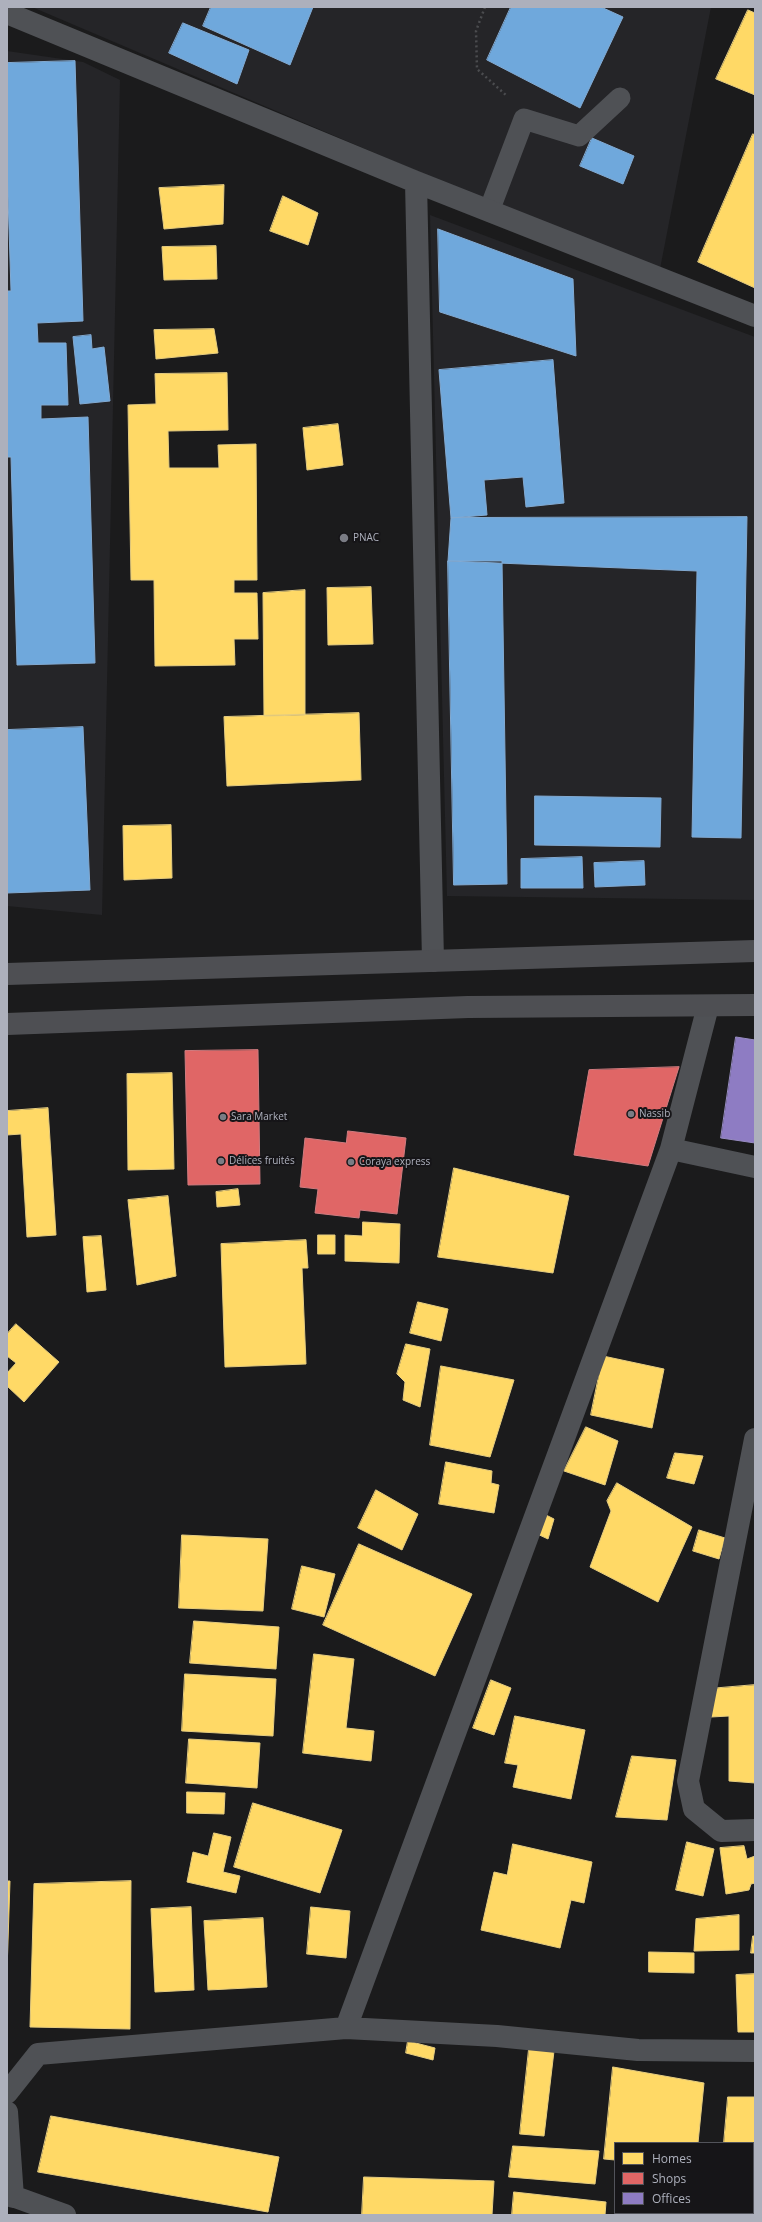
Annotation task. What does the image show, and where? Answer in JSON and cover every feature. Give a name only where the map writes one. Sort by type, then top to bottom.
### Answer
[{"type":"main road","points":[[7,974],[755,951]]},
{"type":"main road","points":[[7,1024],[468,1007],[755,1005]]},
{"type":"street","points":[[7,13],[416,182],[755,316]]},
{"type":"street","points":[[416,182],[433,961]]},
{"type":"street","points":[[346,2028],[671,1149],[708,1006]]},
{"type":"street","points":[[671,1149],[755,1167]]},
{"type":"street","points":[[755,1439],[688,1781],[694,1809],[721,1831],[755,1830]]},
{"type":"street","points":[[7,2093],[38,2054],[346,2028],[497,2036],[638,2050],[755,2051]]},
{"type":"street","points":[[7,2112],[10,2195],[65,2215]]},
{"type":"lane","points":[[489,211],[524,119],[579,136],[620,98]]},
{"type":"path","points":[[485,7],[476,31],[477,70],[504,92],[524,119]]},
{"type":"shaded area","points":[[32,7],[711,7],[659,274]]},
{"type":"shaded area","points":[[7,51],[83,62],[120,80],[102,915],[7,906]]},
{"type":"shaded area","points":[[430,215],[755,337],[755,900],[447,896]]},
{"type":"building: Homes","points":[[748,10],[755,13],[755,95],[716,79]]},
{"type":"building: Homes","points":[[753,134],[755,135],[755,288],[698,262]]},
{"type":"building: Homes","points":[[224,185],[223,224],[164,229],[159,188]]},
{"type":"building: Homes","points":[[283,196],[318,213],[308,245],[270,231]]},
{"type":"building: Homes","points":[[216,246],[217,279],[164,280],[162,247]]},
{"type":"building: Homes","points":[[214,329],[218,353],[156,359],[154,330]]},
{"type":"building: Homes","points":[[227,373],[228,430],[168,431],[169,468],[219,468],[218,445],[256,444],[257,580],[234,580],[234,593],[257,593],[258,639],[234,639],[235,665],[155,666],[154,580],[131,580],[128,405],[156,404],[155,374]]},
{"type":"building: Homes","points":[[338,424],[343,465],[307,470],[303,428]]},
{"type":"building: Homes","points":[[371,587],[373,644],[328,645],[327,588]]},
{"type":"building: Homes","points":[[305,590],[305,715],[264,716],[263,593]]},
{"type":"building: Homes","points":[[359,713],[361,780],[227,786],[224,717]]},
{"type":"building: Homes","points":[[171,825],[172,878],[124,880],[123,826]]},
{"type":"building: Homes","points":[[172,1073],[174,1169],[128,1170],[127,1074]]},
{"type":"building: Homes","points":[[48,1108],[56,1235],[27,1237],[21,1134],[7,1135],[7,1111]]},
{"type":"building: Homes","points":[[454,1168],[569,1196],[553,1273],[438,1257]]},
{"type":"building: Homes","points":[[238,1189],[240,1205],[217,1207],[216,1192]]},
{"type":"building: Homes","points":[[168,1196],[176,1276],[137,1285],[128,1200]]},
{"type":"building: Homes","points":[[363,1222],[400,1224],[399,1263],[345,1261],[345,1235],[362,1236]]},
{"type":"building: Homes","points":[[318,1235],[335,1235],[335,1254],[318,1254]]},
{"type":"building: Homes","points":[[101,1236],[106,1290],[87,1292],[83,1237]]},
{"type":"building: Homes","points":[[306,1240],[308,1268],[302,1268],[306,1364],[225,1367],[221,1244]]},
{"type":"building: Homes","points":[[418,1302],[448,1309],[441,1341],[410,1333]]},
{"type":"building: Homes","points":[[16,1324],[59,1362],[24,1402],[7,1386],[7,1373],[16,1363],[7,1356],[7,1334]]},
{"type":"building: Homes","points":[[406,1344],[430,1349],[420,1407],[403,1400],[405,1382],[397,1374]]},
{"type":"building: Homes","points":[[603,1356],[664,1369],[652,1428],[591,1415]]},
{"type":"building: Homes","points":[[441,1366],[514,1380],[490,1457],[430,1445]]},
{"type":"building: Homes","points":[[586,1427],[618,1441],[605,1485],[564,1471]]},
{"type":"building: Homes","points":[[675,1453],[703,1456],[694,1484],[667,1478]]},
{"type":"building: Homes","points":[[446,1462],[492,1471],[491,1483],[499,1485],[494,1513],[439,1504]]},
{"type":"building: Homes","points":[[617,1483],[692,1527],[658,1602],[590,1567],[611,1511],[607,1501]]},
{"type":"building: Homes","points":[[376,1490],[418,1514],[402,1550],[358,1528]]},
{"type":"building: Homes","points":[[542,1513],[554,1519],[548,1539],[533,1532]]},
{"type":"building: Homes","points":[[699,1530],[725,1538],[719,1559],[693,1551]]},
{"type":"building: Homes","points":[[182,1535],[268,1539],[263,1611],[179,1608]]},
{"type":"building: Homes","points":[[359,1544],[472,1594],[435,1676],[323,1625]]},
{"type":"building: Homes","points":[[302,1566],[335,1574],[324,1617],[292,1609]]},
{"type":"building: Homes","points":[[194,1621],[279,1627],[276,1669],[190,1663]]},
{"type":"building: Homes","points":[[314,1654],[354,1659],[346,1728],[374,1731],[371,1761],[303,1753]]},
{"type":"building: Homes","points":[[185,1674],[276,1679],[273,1736],[182,1731]]},
{"type":"building: Homes","points":[[491,1680],[511,1688],[494,1735],[473,1728]]},
{"type":"building: Homes","points":[[755,1685],[755,1783],[729,1781],[729,1716],[711,1717],[708,1689]]},
{"type":"building: Homes","points":[[515,1716],[585,1730],[571,1799],[513,1787],[518,1765],[505,1763]]},
{"type":"building: Homes","points":[[189,1739],[260,1743],[257,1788],[186,1783]]},
{"type":"building: Homes","points":[[632,1756],[676,1760],[667,1820],[616,1817]]},
{"type":"building: Homes","points":[[187,1792],[225,1793],[224,1814],[187,1813]]},
{"type":"building: Homes","points":[[253,1803],[342,1830],[320,1893],[234,1867]]},
{"type":"building: Homes","points":[[214,1833],[231,1837],[223,1872],[240,1876],[236,1893],[187,1882],[193,1852],[208,1856]]},
{"type":"building: Homes","points":[[687,1842],[714,1849],[703,1896],[676,1890]]},
{"type":"building: Homes","points":[[513,1844],[592,1862],[584,1903],[571,1900],[560,1948],[481,1930],[494,1872],[507,1875]]},
{"type":"building: Homes","points":[[744,1846],[747,1859],[755,1856],[755,1883],[751,1884],[749,1890],[726,1894],[720,1848]]},
{"type":"building: Homes","points":[[7,1881],[10,1881],[7,1971]]},
{"type":"building: Homes","points":[[131,1881],[130,2029],[30,2027],[34,1884]]},
{"type":"building: Homes","points":[[191,1907],[194,1990],[155,1992],[151,1909]]},
{"type":"building: Homes","points":[[311,1907],[350,1911],[346,1958],[307,1954]]},
{"type":"building: Homes","points":[[739,1915],[739,1950],[694,1951],[696,1919]]},
{"type":"building: Homes","points":[[263,1918],[267,1987],[208,1990],[204,1921]]},
{"type":"building: Homes","points":[[753,1936],[755,1936],[755,1953],[751,1953]]},
{"type":"building: Homes","points":[[649,1952],[694,1953],[694,1973],[649,1972]]},
{"type":"building: Homes","points":[[755,1974],[755,2032],[738,2032],[736,1975]]},
{"type":"building: Homes","points":[[408,2041],[435,2048],[433,2060],[406,2053]]},
{"type":"building: Homes","points":[[529,2049],[554,2051],[544,2136],[520,2134]]},
{"type":"building: Homes","points":[[613,2067],[704,2083],[698,2142],[614,2142],[614,2160],[604,2159]]},
{"type":"building: Homes","points":[[728,2097],[755,2097],[755,2157],[754,2142],[724,2142]]},
{"type":"building: Homes","points":[[51,2116],[279,2157],[268,2212],[38,2172]]},
{"type":"building: Homes","points":[[513,2146],[599,2151],[595,2184],[509,2177]]},
{"type":"building: Homes","points":[[364,2177],[494,2181],[492,2215],[362,2215]]},
{"type":"building: Homes","points":[[514,2192],[606,2202],[605,2215],[512,2215]]},
{"type":"building: Shops","name":"Sara Market","points":[[258,1050],[260,1184],[188,1185],[185,1051]]},
{"type":"building: Shops","points":[[679,1067],[648,1166],[574,1155],[589,1070]]},
{"type":"building: Shops","points":[[348,1131],[406,1138],[397,1214],[360,1210],[359,1218],[315,1213],[318,1189],[300,1187],[305,1138],[346,1143]]},
{"type":"building: Offices","points":[[736,1037],[755,1040],[755,1143],[721,1138]]},
{"type":"building: Schools","points":[[211,7],[313,7],[290,65],[203,26]]},
{"type":"building: Schools","points":[[511,7],[601,7],[623,17],[580,108],[487,60]]},
{"type":"building: Schools","points":[[183,23],[249,50],[237,84],[169,53]]},
{"type":"building: Schools","points":[[75,61],[83,321],[37,323],[38,343],[66,343],[68,405],[41,405],[41,419],[88,417],[95,663],[17,665],[11,457],[7,457],[7,291],[11,291],[7,165],[7,63]]},
{"type":"building: Schools","points":[[592,138],[634,156],[623,184],[580,166]]},
{"type":"building: Schools","points":[[438,229],[573,279],[576,356],[440,312]]},
{"type":"building: Schools","points":[[91,335],[92,349],[104,347],[110,401],[80,404],[73,337]]},
{"type":"building: Schools","points":[[553,360],[564,503],[526,507],[523,477],[484,480],[487,515],[451,518],[439,370]]},
{"type":"building: Schools","points":[[747,517],[741,838],[692,837],[697,571],[448,561],[451,518]]},
{"type":"building: Schools","points":[[448,561],[502,561],[507,884],[454,885]]},
{"type":"building: Schools","points":[[83,727],[90,890],[7,893],[7,730]]},
{"type":"building: Schools","points":[[535,796],[661,798],[660,847],[535,845]]},
{"type":"building: Schools","points":[[582,857],[583,888],[521,888],[521,859]]},
{"type":"building: Schools","points":[[644,861],[645,885],[595,887],[594,863]]},
{"type":"place","name":"PNAC","points":[[344,538]]},
{"type":"place","name":"Nassib","points":[[631,1114]]},
{"type":"place","name":"Sara Market","points":[[223,1117]]},
{"type":"place","name":"Délices fruités","points":[[221,1161]]},
{"type":"place","name":"Coraya express","points":[[351,1162]]}]
